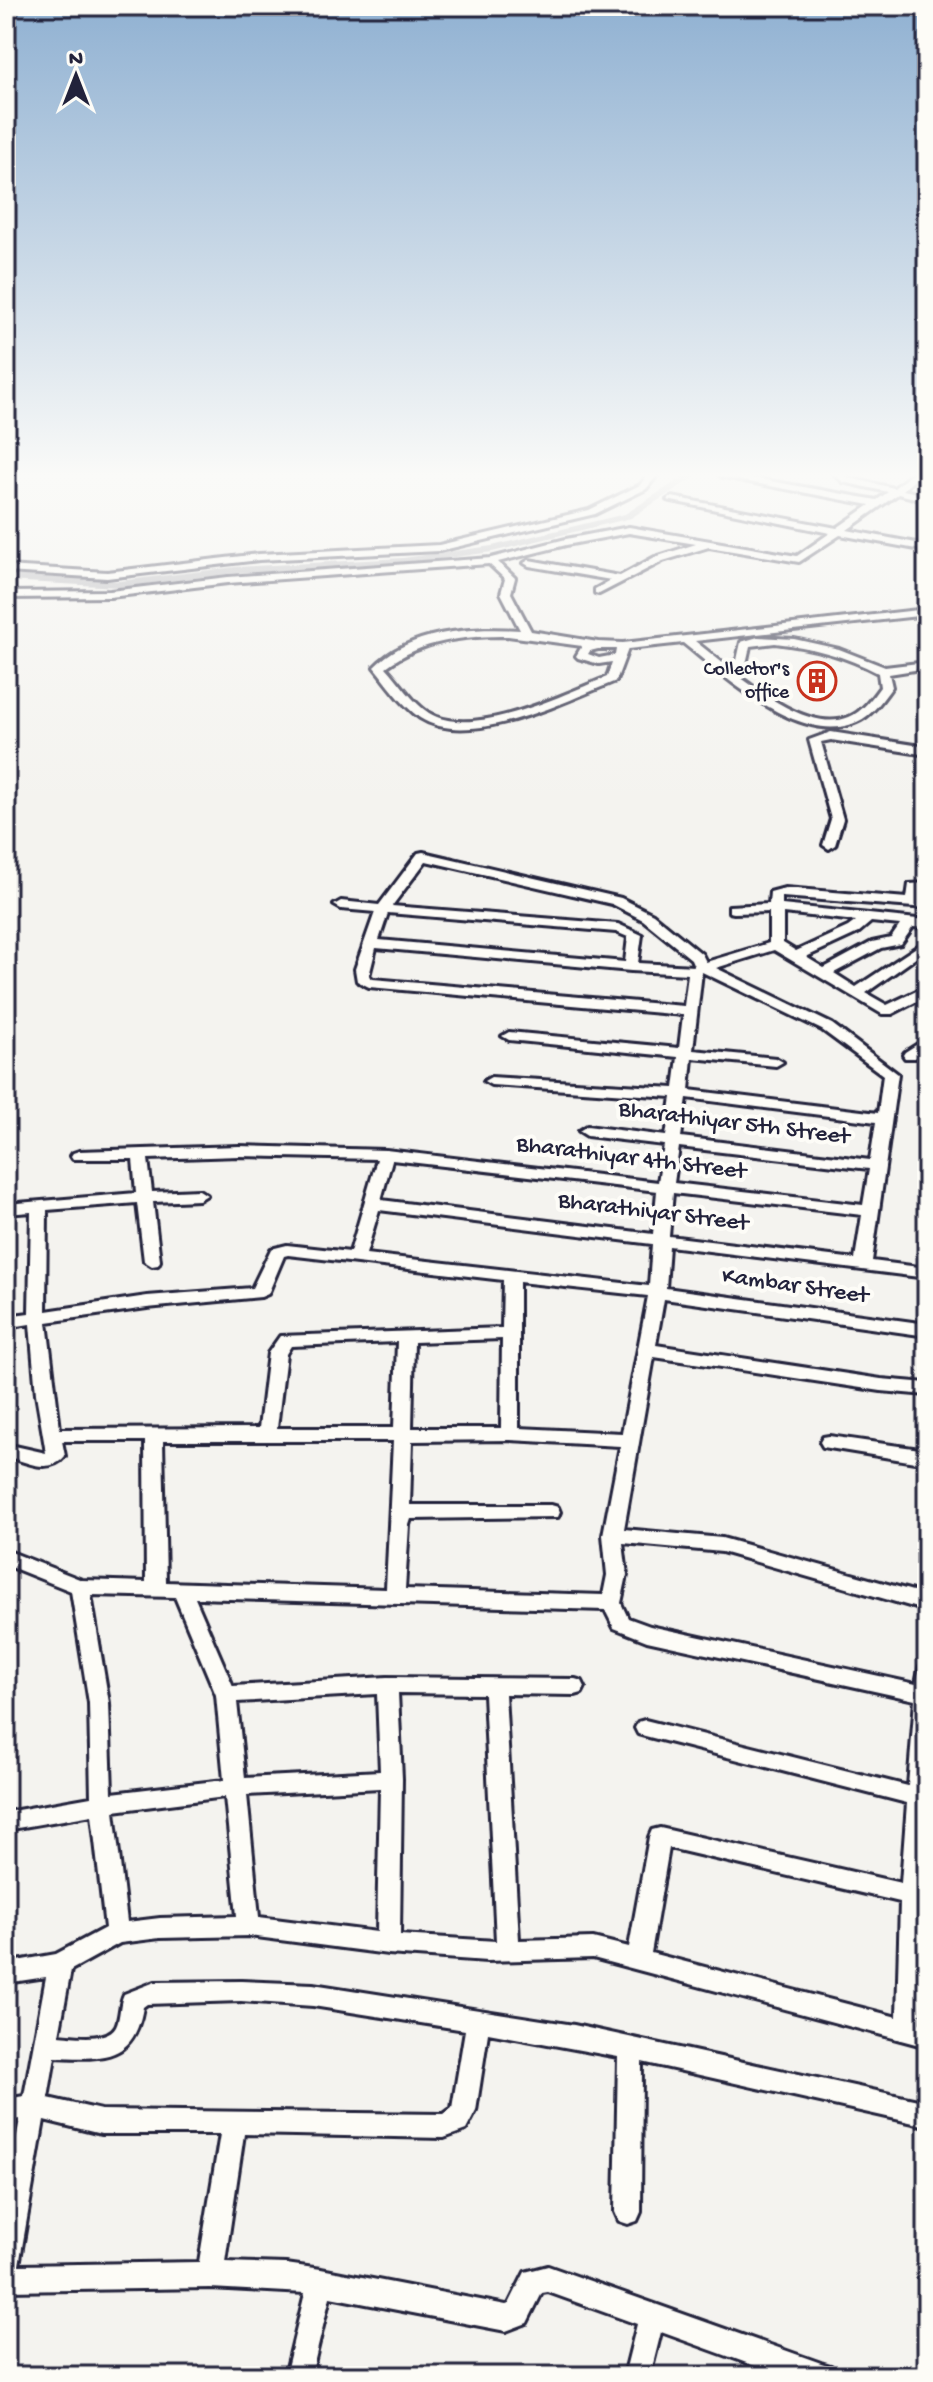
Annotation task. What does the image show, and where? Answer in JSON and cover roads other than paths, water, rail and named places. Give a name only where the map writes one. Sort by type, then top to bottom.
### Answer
[{"type":"street","points":[[6,595],[110,594],[201,583]]},
{"type":"street","points":[[509,583],[506,593],[527,634]]},
{"type":"street","points":[[599,591],[613,583]]},
{"type":"street","points":[[622,652],[612,679],[537,707],[468,725],[447,724],[426,716],[380,667],[416,646],[440,639],[497,633],[527,634],[622,652],[685,639],[927,612]]},
{"type":"street","points":[[685,639],[777,705],[819,725],[851,721],[870,708],[886,687],[883,671]]},
{"type":"street","points":[[723,668],[742,662],[745,644],[770,639],[854,657],[883,671],[927,665]]},
{"type":"street","points":[[829,845],[837,819],[815,740],[831,736],[927,751]]},
{"type":"street","points":[[6,1973],[60,1964],[117,1933],[160,1928],[249,1926],[388,1944],[508,1951],[593,1948],[918,2033],[912,1895],[926,1683],[647,1633],[621,1623],[611,1603],[617,1575],[613,1535],[657,1292],[665,1187],[698,968],[697,957],[655,922],[616,901],[423,856],[383,909],[362,969],[362,978],[369,983],[691,1011]]},
{"type":"street","points":[[776,945],[775,895],[785,892],[921,902],[914,887],[927,887]]},
{"type":"street","points":[[341,905],[630,930],[655,922]]},
{"type":"street","points":[[734,909],[776,908],[927,924]]},
{"type":"street","points":[[796,956],[853,930],[866,919]]},
{"type":"street","points":[[824,973],[877,945],[896,941],[909,922]]},
{"type":"street","points":[[630,930],[635,935],[631,967]]},
{"type":"street","points":[[372,943],[631,967],[698,968],[776,945],[887,1011],[927,990]]},
{"type":"street","points":[[858,992],[927,944]]},
{"type":"street","points":[[698,968],[827,1027],[887,1068],[891,1079],[875,1165],[863,1263]]},
{"type":"street","points":[[911,1000],[927,1008]]},
{"type":"street","points":[[509,1036],[776,1062]]},
{"type":"street","points":[[910,1055],[927,1042]]},
{"type":"street","points":[[491,1081],[680,1093],[884,1118]]},
{"type":"street","name":"Bharathiyar 5th Street","points":[[587,1131],[875,1165]]},
{"type":"street","name":"Bharathiyar 4th Street","points":[[79,1156],[239,1151],[386,1155],[870,1211]]},
{"type":"street","points":[[140,1154],[152,1261]]},
{"type":"street","points":[[357,1258],[386,1155]]},
{"type":"street","points":[[6,1209],[199,1195]]},
{"type":"street","name":"Bharathiyar Street","points":[[373,1204],[660,1237],[927,1273]]},
{"type":"street","points":[[6,1450],[45,1461],[53,1460],[56,1456],[37,1317],[35,1279],[39,1207]]},
{"type":"street","name":"Kambar Street","points":[[37,1317],[147,1302],[255,1293],[262,1290],[277,1253],[287,1250],[657,1292],[927,1330]]},
{"type":"street","points":[[510,1434],[511,1275]]},
{"type":"street","points":[[6,1322],[37,1317]]},
{"type":"street","points":[[267,1434],[277,1353],[286,1340],[511,1333]]},
{"type":"street","points":[[395,1596],[406,1335]]},
{"type":"street","points":[[648,1350],[881,1385],[927,1389]]},
{"type":"street","points":[[154,1434],[156,1589]]},
{"type":"street","points":[[51,1435],[510,1434],[631,1440]]},
{"type":"street","points":[[829,1442],[927,1457]]},
{"type":"street","points":[[400,1517],[419,1510],[551,1512]]},
{"type":"street","points":[[613,1535],[722,1545],[927,1603]]},
{"type":"street","points":[[6,1557],[80,1587],[611,1603]]},
{"type":"street","points":[[80,1587],[99,1703],[102,1804],[117,1933]]},
{"type":"street","points":[[182,1590],[226,1695],[249,1926]]},
{"type":"street","points":[[226,1695],[387,1685],[575,1687]]},
{"type":"street","points":[[387,1685],[391,1779],[388,1944]]},
{"type":"street","points":[[494,1686],[508,1951]]},
{"type":"street","points":[[645,1728],[918,1797]]},
{"type":"street","points":[[6,1821],[102,1804],[236,1787],[391,1779]]},
{"type":"street","points":[[638,1959],[660,1837],[912,1895]]},
{"type":"street","points":[[6,2265],[60,1964]]},
{"type":"street","points":[[47,2046],[105,2045],[118,2041],[126,2031],[132,2001],[155,1992],[241,1991],[313,1995],[574,2036],[927,2114]]},
{"type":"street","points":[[6,2110],[34,2106],[101,2122],[444,2126],[457,2122],[464,2111],[478,2022]]},
{"type":"street","points":[[628,2212],[630,2048]]},
{"type":"street","points":[[210,2275],[234,2122]]},
{"type":"street","points":[[6,2278],[286,2277],[506,2318],[518,2314],[534,2281],[548,2279],[821,2376]]},
{"type":"street","points":[[298,2376],[321,2282]]},
{"type":"street","points":[[637,2376],[652,2316]]},
{"type":"waterway","points":[[103,583],[126,583]]},
{"type":"place","name":"Collector's office","points":[[817,681]]}]
